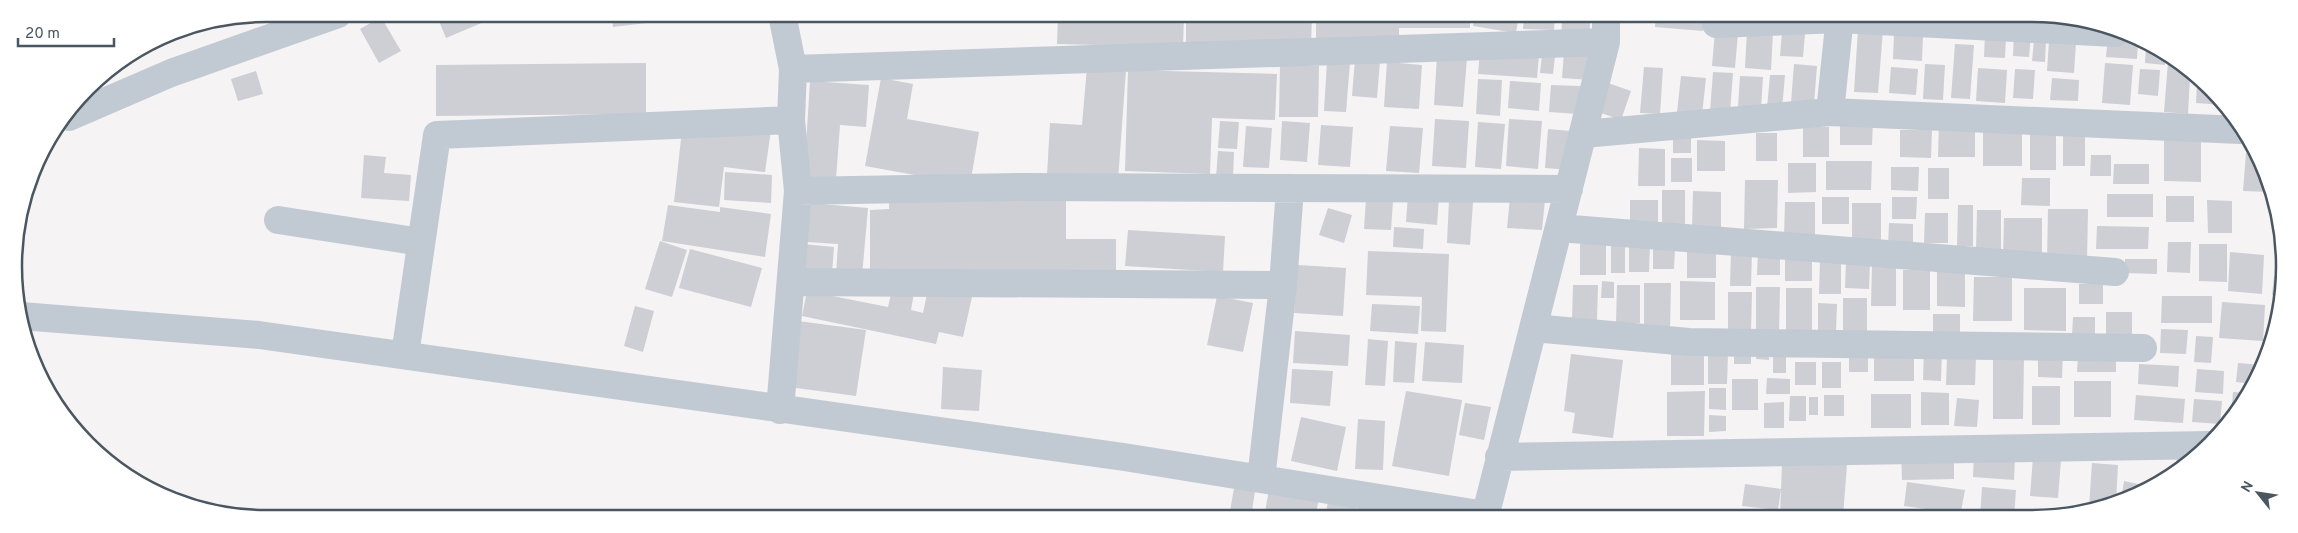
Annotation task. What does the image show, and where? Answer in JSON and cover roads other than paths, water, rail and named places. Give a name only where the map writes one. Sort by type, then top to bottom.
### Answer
[{"type":"street","points":[[77,114],[171,73],[315,22]]},
{"type":"street","points":[[780,410],[798,191],[791,120],[792,69],[783,22]]},
{"type":"street","points":[[1487,510],[1606,42],[1606,22]]},
{"type":"street","points":[[1716,24],[1751,22]]},
{"type":"street","points":[[1830,112],[1839,22]]},
{"type":"street","points":[[1926,22],[2099,32]]},
{"type":"street","points":[[792,69],[1606,42]]},
{"type":"street","points":[[1582,134],[1830,112],[2233,130]]},
{"type":"street","points":[[405,355],[436,135],[791,120]]},
{"type":"street","points":[[798,191],[1022,187],[1568,189]]},
{"type":"street","points":[[1261,479],[1283,285],[1290,188]]},
{"type":"street","points":[[278,220],[421,242]]},
{"type":"street","points":[[1559,228],[2115,272]]},
{"type":"street","points":[[792,282],[1283,285]]},
{"type":"street","points":[[28,317],[259,335],[780,410],[1124,457],[1449,510]]},
{"type":"street","points":[[1533,328],[1689,342],[2143,348]]},
{"type":"street","points":[[1500,458],[2197,445]]}]
